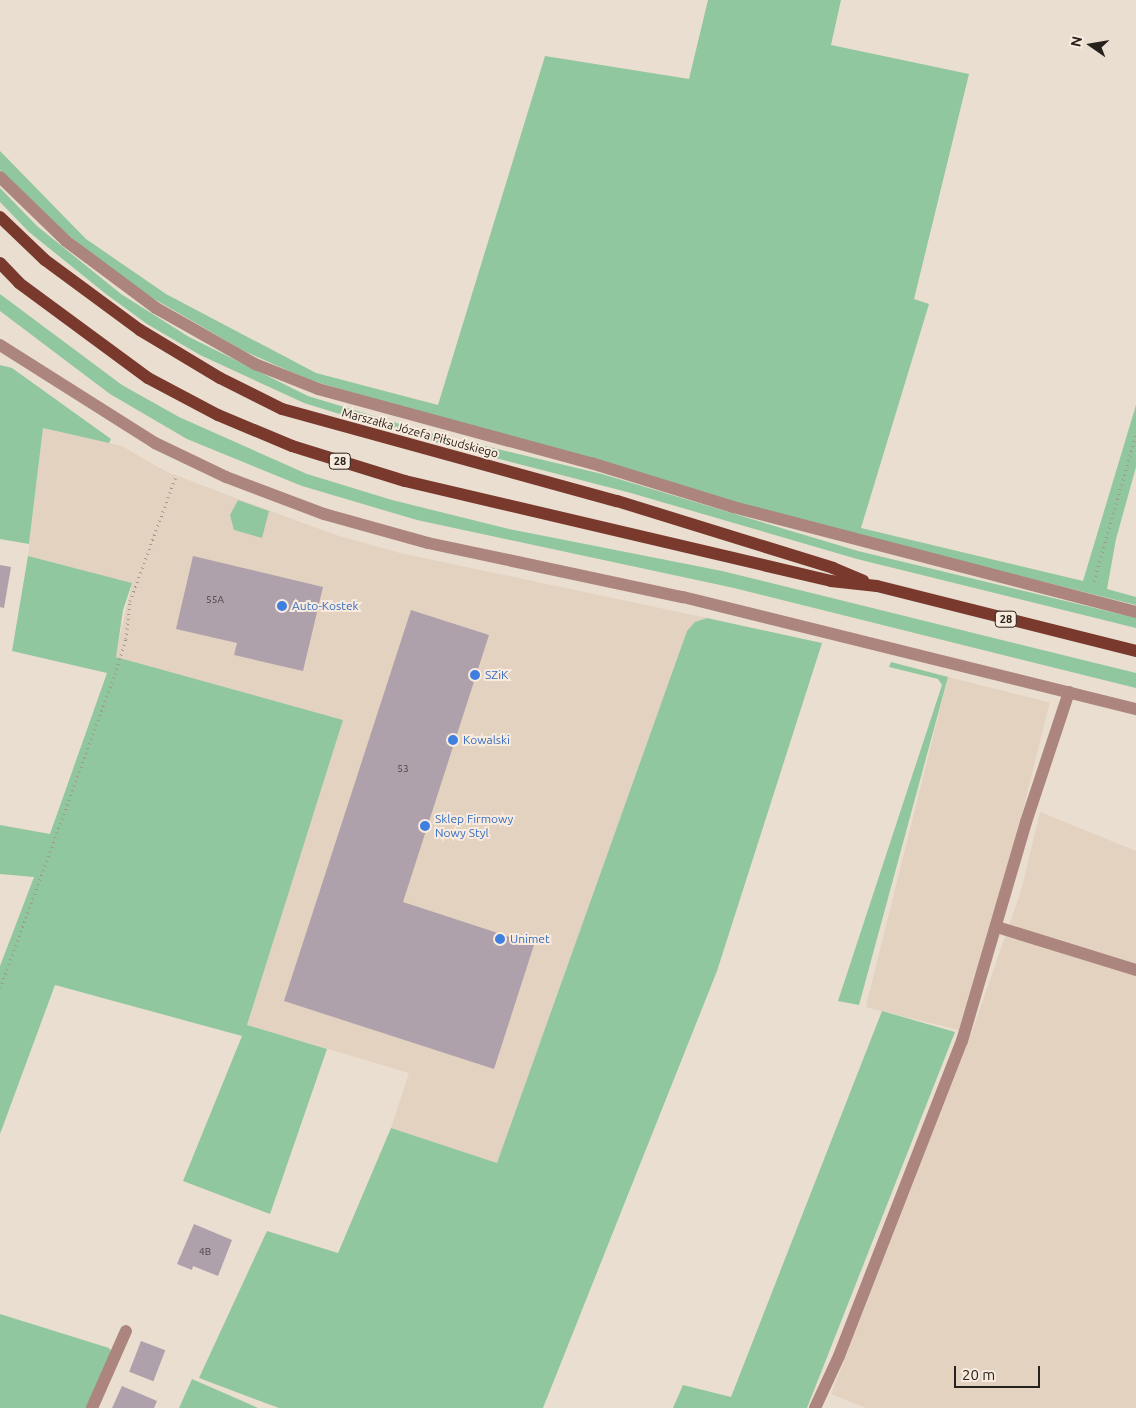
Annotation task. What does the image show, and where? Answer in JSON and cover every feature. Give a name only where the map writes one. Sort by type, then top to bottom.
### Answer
[{"type":"main road","name":"Marszałka Józefa Piłsudskiego","points":[[0,217],[45,260],[140,330],[220,378],[282,409],[618,501],[833,568],[877,586]]},
{"type":"main road","name":"Marszałka Józefa Piłsudskiego","points":[[0,263],[19,283],[148,378],[218,415],[292,446],[405,480],[822,579],[877,586],[1136,651]]},
{"type":"street","points":[[0,177],[66,241],[156,308],[255,364],[318,390],[591,463],[733,507],[1136,612]]},
{"type":"street","points":[[0,345],[122,424],[183,458],[296,504],[420,541],[683,597],[1136,709]]},
{"type":"street","points":[[815,1408],[943,1095],[997,927],[1026,822],[1069,692]]},
{"type":"street","points":[[997,927],[1136,970]]},
{"type":"street","points":[[92,1408],[126,1331]]},
{"type":"path","points":[[1089,600],[1136,435]]},
{"type":"path","points":[[0,988],[115,674],[126,640],[130,601],[183,458]]},
{"type":"shaded area","points":[[43,428],[122,446],[165,471],[336,535],[400,553],[707,618],[695,622],[687,631],[497,1163],[391,1128],[409,1073],[247,1025],[343,720],[115,657],[132,583],[28,556]]},
{"type":"shaded area","points":[[948,677],[1050,702],[968,1032],[866,1007]]},
{"type":"shaded area","points":[[1040,812],[1136,851],[1136,1408],[866,1408],[831,1394],[970,1037],[1021,891]]},
{"type":"green space","points":[[708,0],[841,0],[831,45],[969,74],[914,299],[929,304],[861,528],[1083,581],[1136,405],[1136,467],[1116,539],[1107,589],[1136,597],[1136,605],[859,536],[454,424],[307,379],[244,351],[130,285],[66,233],[0,170],[0,151],[86,239],[166,294],[316,373],[438,405],[545,56],[689,79]]},
{"type":"green space","points":[[0,188],[37,226],[121,294],[189,337],[308,396],[426,432],[602,474],[858,551],[1136,618],[1136,628],[857,559],[631,493],[407,435],[304,403],[200,355],[147,324],[106,294],[29,232],[0,202]]},
{"type":"green space","points":[[0,294],[122,385],[179,417],[307,474],[392,500],[509,529],[722,571],[1136,673],[1136,688],[734,588],[417,520],[302,486],[187,439],[110,394],[0,311]]},
{"type":"green space","points":[[0,365],[12,368],[111,439],[109,443],[43,428],[29,544],[0,539]]},
{"type":"green space","points":[[238,500],[269,511],[262,538],[234,530],[230,515]]},
{"type":"green space","points":[[28,556],[132,583],[123,610],[116,657],[343,720],[247,1025],[327,1049],[270,1214],[183,1181],[242,1036],[55,985],[0,1134],[0,966],[34,877],[0,874],[0,825],[50,834],[107,673],[12,651]]},
{"type":"green space","points":[[707,618],[822,643],[717,971],[543,1408],[279,1408],[199,1378],[267,1231],[338,1253],[391,1128],[497,1163],[687,631],[695,622]]},
{"type":"green space","points":[[891,662],[948,677],[859,1005],[838,1001],[942,685],[938,679],[889,667]]},
{"type":"green space","points":[[882,1011],[955,1032],[807,1408],[673,1408],[683,1385],[731,1397]]},
{"type":"green space","points":[[0,1314],[109,1348],[112,1352],[87,1408],[0,1408]]},
{"type":"green space","points":[[192,1379],[258,1408],[179,1408]]},
{"type":"building","points":[[193,556],[323,587],[303,671],[234,655],[237,643],[176,629]]},
{"type":"building","points":[[0,565],[11,567],[4,608],[0,607]]},
{"type":"building","points":[[411,610],[489,635],[403,902],[534,945],[494,1069],[284,1001]]},
{"type":"building","points":[[194,1224],[232,1240],[218,1276],[193,1266],[192,1270],[177,1264]]},
{"type":"building","points":[[141,1341],[165,1350],[153,1381],[129,1372]]},
{"type":"building","points":[[122,1386],[157,1401],[154,1408],[112,1408]]},
{"type":"place","name":"Auto-Kostek","points":[[282,606]]},
{"type":"place","name":"SZiK","points":[[475,675]]},
{"type":"place","name":"Kowalski","points":[[453,740]]},
{"type":"place","name":"Sklep Firmowy Nowy Styl","points":[[425,826]]},
{"type":"place","name":"Unimet","points":[[500,939]]}]
